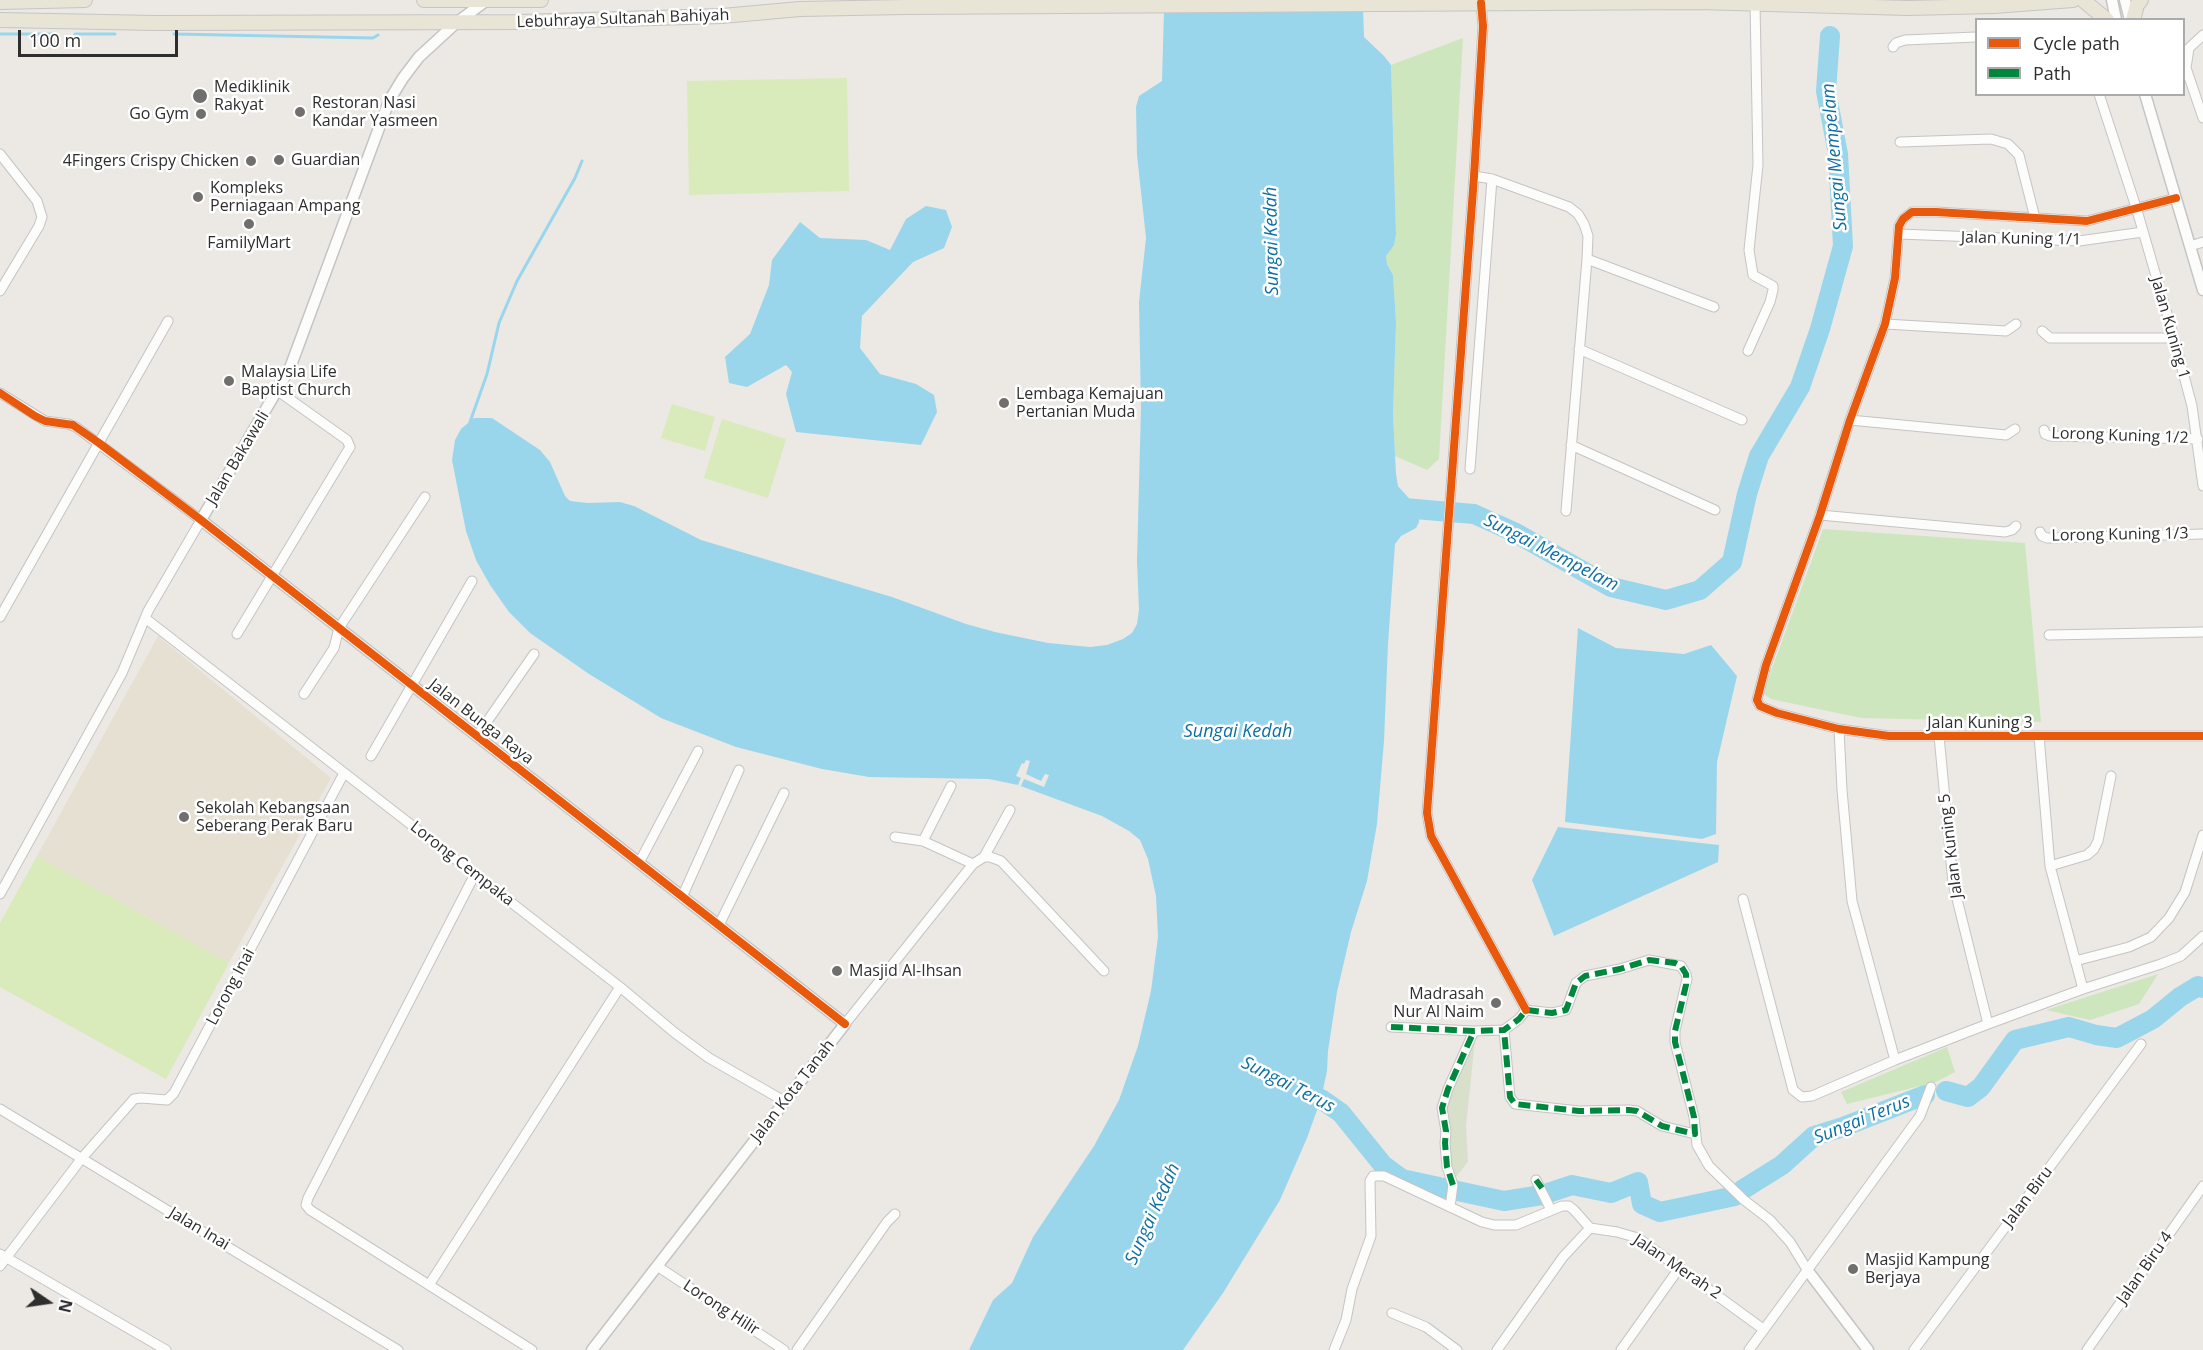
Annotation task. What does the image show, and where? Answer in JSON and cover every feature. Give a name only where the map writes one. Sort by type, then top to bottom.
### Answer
[{"type":"main road","points":[[0,2],[85,0]]},
{"type":"main road","name":"Lebuhraya Sultanah Bahiyah","points":[[424,0],[541,0]]},
{"type":"main road","points":[[525,0],[553,20]]},
{"type":"main road","name":"Lebuhraya Sultanah Bahiyah","points":[[0,21],[456,23],[722,16],[800,9],[1006,6],[1448,2],[1755,3],[1863,8],[1994,6],[2073,0]]},
{"type":"main road","points":[[2083,0],[2105,18]]},
{"type":"main road","points":[[2132,18],[2141,0]]},
{"type":"street","points":[[2112,0],[2116,18]]},
{"type":"street","points":[[2125,0],[2130,18]]},
{"type":"street","name":"Jalan Bakawali","points":[[0,894],[122,673],[145,618],[278,391],[299,345],[330,255],[389,101],[414,62],[456,23],[486,1]]},
{"type":"street","points":[[1480,3],[1483,26],[1474,176],[1427,825],[1431,837],[1526,1010]]},
{"type":"street","points":[[1748,351],[1773,290],[1773,286],[1753,275],[1749,250],[1758,165],[1755,3]]},
{"type":"street","points":[[2203,35],[2189,48],[2186,57],[2186,68],[2203,118]]},
{"type":"street","points":[[1893,47],[1896,43],[1905,40],[1975,37]]},
{"type":"street","name":"Jalan Kuning 1","points":[[2100,96],[2136,207],[2174,338],[2192,406],[2203,486]]},
{"type":"street","points":[[2146,96],[2203,290]]},
{"type":"street","points":[[1900,142],[1991,139],[2008,144],[2019,155],[2035,218]]},
{"type":"street","points":[[0,154],[38,201],[42,217],[0,291]]},
{"type":"street","points":[[1474,176],[1491,179],[1569,207],[1578,214],[1588,236],[1566,511]]},
{"type":"street","points":[[1470,469],[1491,179]]},
{"type":"street","points":[[2016,525],[2012,531],[2005,532],[1820,515],[1850,420],[1885,324],[1895,278],[1900,222],[1912,212],[2087,221],[2176,198]]},
{"type":"street","name":"Jalan Kuning 1/1","points":[[1899,234],[2079,241],[2143,232]]},
{"type":"street","points":[[2190,246],[2203,242]]},
{"type":"street","points":[[1587,259],[1714,307]]},
{"type":"street","points":[[0,617],[168,321]]},
{"type":"street","points":[[1885,324],[2006,331],[2016,324]]},
{"type":"street","points":[[2042,331],[2050,338],[2174,338]]},
{"type":"street","points":[[1579,349],[1742,420]]},
{"type":"street","points":[[237,634],[271,574],[351,447],[347,440],[278,391]]},
{"type":"street","name":"Jalan Bunga Raya","points":[[0,393],[45,421],[73,425],[201,519],[844,1024]]},
{"type":"street","points":[[1850,420],[2006,435],[2015,429]]},
{"type":"street","name":"Lorong Kuning 1/2","points":[[2044,430],[2045,434],[2050,436],[2198,439]]},
{"type":"street","points":[[1571,445],[1715,510]]},
{"type":"street","points":[[304,694],[334,648],[339,628],[425,497]]},
{"type":"street","name":"Jalan Kuning 3","points":[[1820,515],[1766,664],[1757,700],[1760,706],[1777,713],[1839,729],[1889,736],[2203,736]]},
{"type":"street","name":"Lorong Kuning 1/3","points":[[2040,532],[2047,538],[2203,534]]},
{"type":"street","points":[[370,756],[472,581]]},
{"type":"street","name":"Lorong Cempaka","points":[[145,618],[620,987],[675,1033],[710,1058],[784,1101]]},
{"type":"street","points":[[2049,635],[2203,632]]},
{"type":"street","points":[[477,736],[534,654]]},
{"type":"street","points":[[1839,729],[1852,901],[1895,1060]]},
{"type":"street","name":"Jalan Kuning 5","points":[[1939,736],[1953,883],[1988,1024]]},
{"type":"street","points":[[2039,736],[2050,866],[2083,989]]},
{"type":"street","points":[[639,863],[698,752]]},
{"type":"street","points":[[682,897],[739,770]]},
{"type":"street","name":"Lorong Inai","points":[[82,1158],[134,1099],[167,1100],[174,1093],[344,773]]},
{"type":"street","points":[[2050,866],[2087,855],[2094,849],[2098,841],[2111,776]]},
{"type":"street","points":[[924,841],[951,786]]},
{"type":"street","points":[[719,926],[784,793]]},
{"type":"street","points":[[1010,810],[984,857],[1001,861],[1104,971]]},
{"type":"street","points":[[2075,961],[2129,947],[2151,937],[2169,918],[2186,892],[2203,835]]},
{"type":"street","points":[[895,837],[924,841],[973,864]]},
{"type":"street","name":"Jalan Kota Tanah","points":[[592,1350],[844,1024],[973,864],[984,857]]},
{"type":"street","points":[[475,874],[306,1201],[310,1210],[532,1350]]},
{"type":"street","points":[[1743,899],[1793,1090],[1802,1097],[1812,1096],[1895,1060],[1988,1024],[2181,956],[2201,942]]},
{"type":"street","points":[[1526,1010],[1552,1013],[1566,1010],[1576,983],[1585,976],[1649,960],[1681,966],[1687,979],[1677,1020],[1675,1042],[1700,1151],[1709,1166],[1744,1200],[1770,1220],[1790,1242],[1808,1271],[1868,1350]]},
{"type":"street","points":[[429,1285],[620,987]]},
{"type":"street","points":[[1391,1027],[1504,1030],[1519,1019],[1526,1010]]},
{"type":"street","points":[[1504,1030],[1510,1097],[1515,1104],[1579,1111],[1637,1111],[1662,1126],[1695,1134]]},
{"type":"street","points":[[1450,1204],[1453,1185],[1447,1167],[1446,1131],[1442,1108],[1474,1031]]},
{"type":"street","name":"Jalan Biru","points":[[1914,1350],[2141,1044]]},
{"type":"street","points":[[1749,1350],[1920,1116],[1931,1088]]},
{"type":"street","name":"Jalan Inai","points":[[0,1109],[398,1350]]},
{"type":"street","points":[[82,1158],[2,1259],[166,1350]]},
{"type":"street","points":[[1334,1350],[1346,1320],[1352,1289],[1371,1236],[1370,1180],[1373,1176],[1384,1176],[1450,1204],[1482,1222],[1504,1227],[1516,1225],[1549,1206],[1569,1206],[1590,1228],[1563,1257],[1497,1350]]},
{"type":"street","points":[[1536,1179],[1549,1206]]},
{"type":"street","name":"Jalan Biru 4","points":[[2087,1350],[2203,1186]]},
{"type":"street","points":[[797,1350],[887,1222],[895,1214]]},
{"type":"street","name":"Jalan Merah 2","points":[[1590,1228],[1638,1238],[1763,1329]]},
{"type":"street","name":"Lorong Hilir","points":[[657,1266],[784,1350]]},
{"type":"street","points":[[1621,1350],[1680,1267]]},
{"type":"street","points":[[1392,1313],[1426,1328],[1457,1350]]},
{"type":"shaded area","name":"Sekolah Kebangsaan Seberang Perak Baru","points":[[158,636],[331,778],[229,963],[37,856]]},
{"type":"green space","points":[[1463,38],[1439,459],[1427,470],[1395,456],[1393,415],[1396,322],[1393,275],[1387,264],[1386,256],[1396,234],[1391,65]]},
{"type":"green space","points":[[847,78],[849,191],[689,195],[687,81]]},
{"type":"green space","points":[[672,404],[715,417],[705,451],[661,438]]},
{"type":"green space","points":[[722,419],[786,439],[768,498],[704,478]]},
{"type":"green space","points":[[1823,529],[2025,543],[2041,722],[1861,718],[1771,699],[1763,693]]},
{"type":"green space","points":[[37,856],[229,963],[166,1079],[0,987],[0,923]]},
{"type":"green space","points":[[2158,974],[2139,1004],[2090,1020],[2046,1010]]},
{"type":"green space","points":[[1475,1040],[1466,1126],[1468,1162],[1455,1178],[1450,1172],[1445,1109],[1468,1050]]},
{"type":"green space","points":[[1947,1047],[1955,1072],[1936,1082],[1847,1104],[1841,1092]]},
{"type":"water","name":"Sungai Kedah","points":[[1363,7],[1364,37],[1391,65],[1396,234],[1394,245],[1386,256],[1387,264],[1393,275],[1396,322],[1393,415],[1396,474],[1398,486],[1419,513],[1419,522],[1416,528],[1401,536],[1395,544],[1377,824],[1367,881],[1351,932],[1337,992],[1321,1099],[1280,1200],[1223,1293],[1183,1350],[969,1350],[993,1300],[1012,1283],[1033,1237],[1094,1146],[1119,1100],[1138,1046],[1151,991],[1158,937],[1156,896],[1148,859],[1140,840],[1102,816],[1018,785],[989,779],[869,777],[822,769],[736,747],[661,718],[589,674],[530,633],[509,612],[476,560],[466,531],[452,460],[455,440],[461,429],[474,418],[492,418],[540,450],[550,462],[565,496],[570,501],[620,502],[634,506],[701,540],[892,597],[995,632],[1048,643],[1090,647],[1107,645],[1123,639],[1132,633],[1137,624],[1139,610],[1137,561],[1141,407],[1139,302],[1146,238],[1137,155],[1136,107],[1139,96],[1162,81],[1164,10]]},
{"type":"water","points":[[926,206],[946,210],[952,227],[944,248],[913,262],[862,316],[860,348],[880,374],[916,384],[934,395],[937,412],[921,445],[796,432],[786,394],[792,372],[786,365],[747,387],[729,383],[725,357],[750,334],[769,285],[772,260],[800,222],[820,238],[866,240],[890,250],[906,219]]},
{"type":"water","points":[[1578,628],[1616,648],[1684,654],[1711,645],[1737,676],[1717,762],[1716,834],[1702,839],[1565,822]]},
{"type":"water","points":[[1558,827],[1719,845],[1718,862],[1554,936],[1532,880]]},
{"type":"pier","points":[[1026,760],[1030,761],[1026,774],[1041,781],[1045,774],[1049,775],[1044,787],[1024,779],[1021,786],[1018,785],[1021,778],[1016,776],[1022,763],[1024,764]]},
{"type":"waterway","points":[[0,34],[53,34]]},
{"type":"waterway","points":[[75,34],[115,34]]},
{"type":"waterway","points":[[174,34],[373,38],[378,35]]},
{"type":"waterway","name":"Sungai Mempelam","points":[[1392,507],[1474,514],[1514,532],[1611,587],[1666,600],[1700,590],[1732,562],[1747,494],[1759,456],[1800,387],[1820,329],[1843,246],[1838,154],[1826,91],[1830,36]]},
{"type":"waterway","points":[[470,422],[487,374],[499,323],[517,281],[575,178],[582,161]]},
{"type":"waterway","name":"Sungai Terus","points":[[1946,1091],[1968,1097],[1981,1087],[2015,1040],[2069,1027],[2117,1038],[2153,1019],[2198,986],[2203,988]]},
{"type":"waterway","name":"Sungai Terus","points":[[1296,1087],[1321,1099],[1341,1113],[1383,1165],[1402,1179],[1504,1201],[1542,1195],[1572,1185],[1611,1193],[1638,1182],[1642,1204],[1660,1212],[1735,1196]]},
{"type":"waterway","name":"Sungai Terus","points":[[1742,1190],[1782,1165],[1814,1136],[1925,1095]]},
{"type":"marked path","points":[[1391,1027],[1504,1030],[1519,1019],[1526,1010],[1552,1013],[1566,1010],[1576,983],[1585,976],[1649,960],[1675,963],[1681,966],[1686,974],[1675,1042],[1694,1117],[1695,1134],[1662,1126],[1637,1111],[1579,1111],[1515,1104],[1510,1097],[1504,1030]]},
{"type":"marked path","points":[[1453,1185],[1447,1167],[1446,1131],[1442,1108],[1474,1031]]},
{"type":"marked path","points":[[1536,1180],[1542,1188]]},
{"type":"cycle path","points":[[1481,3],[1483,26],[1474,176],[1427,813],[1431,836],[1526,1010]]},
{"type":"cycle path","points":[[2176,198],[2087,221],[1936,212],[1912,212],[1903,219],[1899,226],[1895,278],[1885,324],[1766,665],[1757,700],[1760,706],[1777,713],[1839,729],[1889,736],[2203,736]]},
{"type":"cycle path","points":[[0,393],[35,416],[45,421],[73,425],[99,443],[201,520],[845,1024]]},
{"type":"place","name":"Mediklinik Rakyat","points":[[200,96]]},
{"type":"place","name":"Restoran Nasi Kandar Yasmeen","points":[[300,112]]},
{"type":"place","name":"Go Gym","points":[[201,114]]},
{"type":"place","name":"Guardian","points":[[279,160]]},
{"type":"place","name":"4Fingers Crispy Chicken","points":[[251,161]]},
{"type":"place","name":"Kompleks Perniagaan Ampang","points":[[198,197]]},
{"type":"place","name":"FamilyMart","points":[[249,224]]},
{"type":"place","name":"Malaysia Life Baptist Church","points":[[229,381]]},
{"type":"place","name":"Lembaga Kemajuan Pertanian Muda","points":[[1004,403]]},
{"type":"place","name":"Sekolah Kebangsaan Seberang Perak Baru","points":[[184,817]]},
{"type":"place","name":"Masjid Al-Ihsan","points":[[837,971]]},
{"type":"place","name":"Madrasah Nur Al Naim","points":[[1496,1003]]},
{"type":"place","name":"Masjid Kampung Berjaya","points":[[1853,1269]]}]
